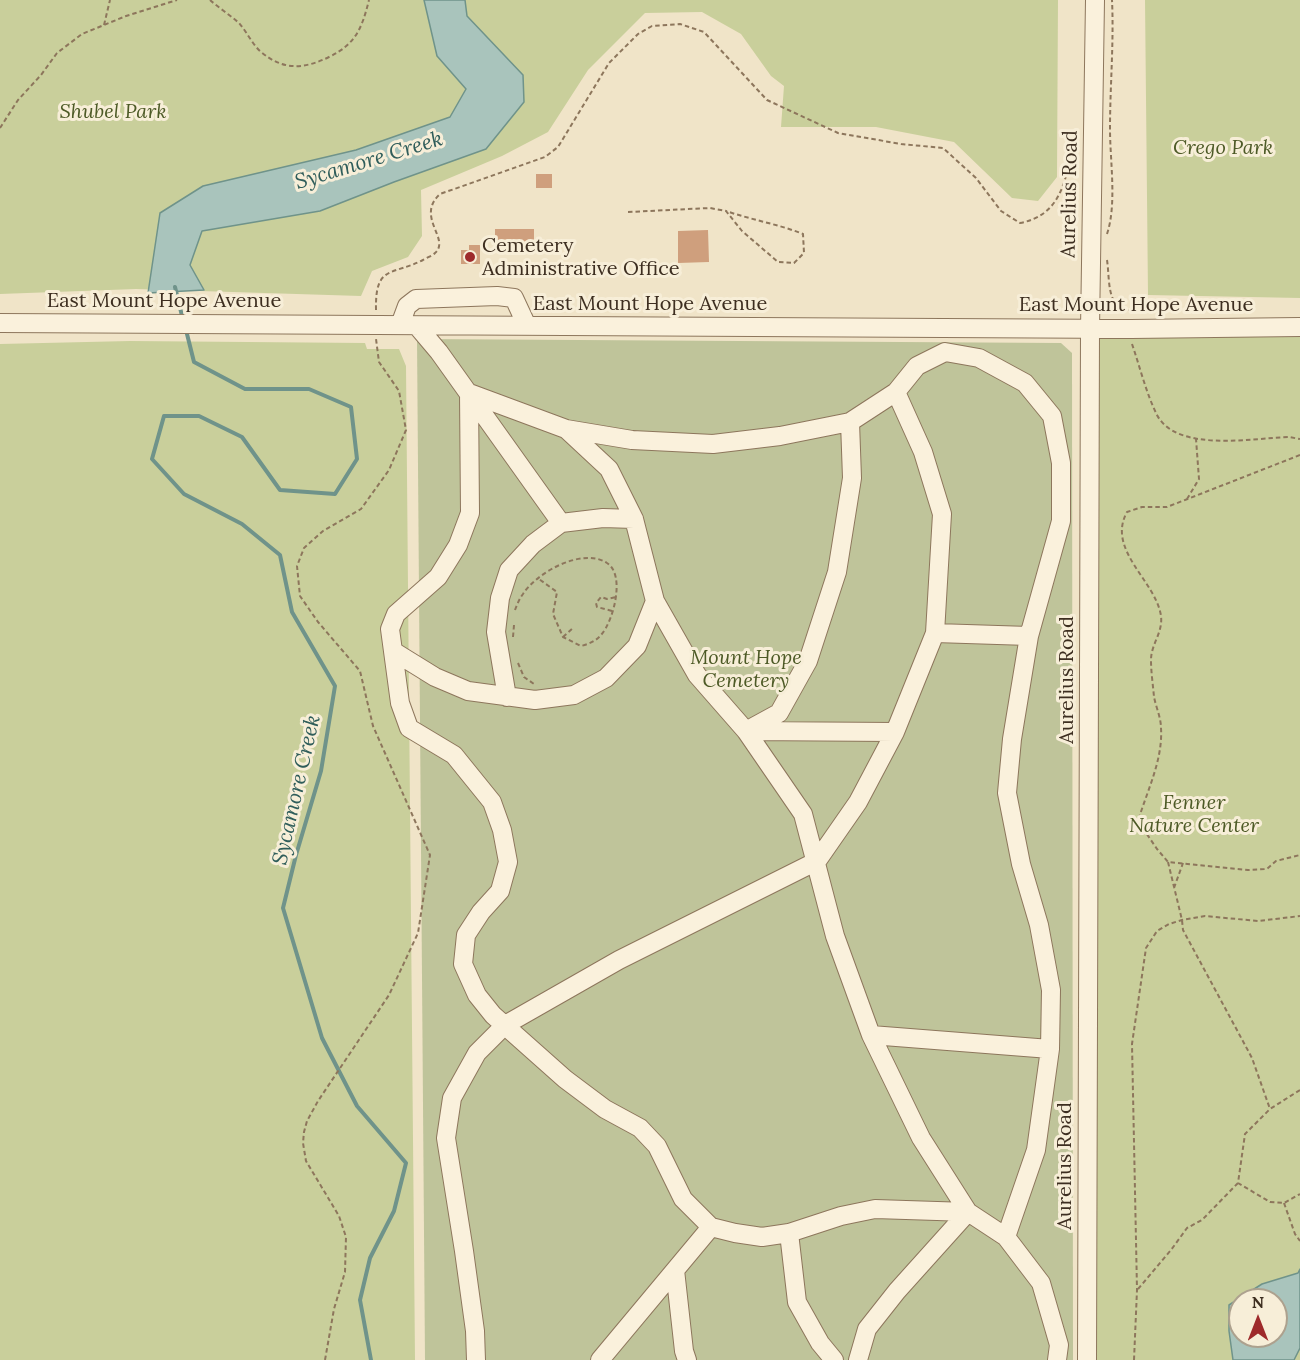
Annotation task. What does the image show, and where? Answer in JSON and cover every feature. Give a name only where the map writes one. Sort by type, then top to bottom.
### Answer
[{"type":"street","name":"Aurelius Road","points":[[1087,1360],[1090,329],[1095,0]]},
{"type":"street","points":[[527,326],[514,298],[497,296],[416,299],[407,306],[408,326],[439,352],[561,523]]},
{"type":"street","name":"East Mount Hope Avenue","points":[[0,322],[1090,329],[1300,327]]},
{"type":"street","points":[[469,393],[566,429],[632,440],[713,444],[780,436],[850,422],[896,392],[917,366],[945,352],[979,358],[1025,383],[1052,416],[1061,463],[1061,521],[1029,636],[1012,739],[1007,793],[1021,864],[1039,925],[1051,990],[1050,1049],[1036,1150],[1006,1237]]},
{"type":"street","points":[[476,1360],[475,1331],[446,1138],[452,1098],[477,1053],[505,1025],[619,960],[817,861],[858,802],[895,732],[935,633],[942,514],[924,452],[896,392]]},
{"type":"street","points":[[469,393],[470,513],[458,545],[438,577],[396,614],[390,629],[400,703],[409,728],[454,755],[492,802],[502,830],[508,862],[500,891],[481,912],[466,935],[463,964],[477,995],[493,1015],[565,1079],[605,1109],[640,1128],[657,1146],[683,1199],[711,1227],[762,1238],[789,1233],[841,1216],[875,1209],[968,1212]]},
{"type":"street","points":[[746,731],[779,713],[808,661],[837,572],[852,478],[850,422]]},
{"type":"street","points":[[566,429],[609,469],[634,519],[655,602],[697,675],[746,731],[803,814],[835,936],[871,1035],[921,1138],[968,1212],[1006,1237],[1041,1283],[1059,1345],[1057,1360]]},
{"type":"street","points":[[507,697],[496,632],[500,598],[509,570],[533,544],[561,523],[603,518],[634,519]]},
{"type":"street","points":[[393,651],[435,677],[468,691],[535,700],[574,695],[606,678],[637,646],[655,602]]},
{"type":"street","points":[[935,633],[1029,636]]},
{"type":"street","points":[[746,731],[895,732]]},
{"type":"street","points":[[871,1035],[1050,1049]]},
{"type":"street","points":[[858,1360],[867,1329],[897,1291],[968,1212]]},
{"type":"street","points":[[600,1360],[711,1227]]},
{"type":"street","points":[[789,1233],[797,1302],[820,1343],[834,1360]]},
{"type":"street","points":[[675,1270],[687,1360]]},
{"type":"path","points":[[104,25],[110,0]]},
{"type":"path","points":[[0,128],[18,100],[57,53],[82,34],[126,16],[177,0]]},
{"type":"path","points":[[210,0],[238,23],[261,52],[286,67],[311,65],[343,50],[356,37],[364,20],[369,0]]},
{"type":"path","points":[[1105,239],[1112,211],[1110,121],[1113,52],[1112,0]]},
{"type":"path","points":[[376,307],[377,286],[389,271],[415,264],[436,253],[439,240],[430,215],[435,200],[440,194],[545,157],[558,147],[609,63],[638,34],[652,26],[680,24],[704,32],[767,100],[838,133],[901,144],[943,148],[976,178],[1001,211],[1020,223],[1040,216],[1057,199],[1064,189],[1071,153]]},
{"type":"path","points":[[628,212],[710,208],[726,211],[752,220],[780,225],[803,234],[804,253],[794,263],[778,262],[742,231],[726,211]]},
{"type":"path","points":[[1106,250],[1112,299],[1116,306],[1130,310]]},
{"type":"path","points":[[325,1360],[334,1309],[345,1272],[346,1237],[339,1216],[306,1161],[304,1132],[318,1101],[389,995],[418,933],[430,855],[373,726],[360,671],[318,622],[300,596],[297,566],[304,548],[323,531],[361,509],[389,470],[406,430],[399,391],[380,362],[376,338]]},
{"type":"path","points":[[1132,345],[1158,417],[1174,432],[1196,439],[1289,437],[1300,440]]},
{"type":"path","points":[[1187,499],[1198,479],[1196,439]]},
{"type":"path","points":[[1270,1109],[1252,1058],[1182,930],[1182,920],[1168,862],[1138,821],[1160,756],[1161,727],[1154,697],[1151,658],[1160,633],[1161,618],[1158,606],[1146,583],[1127,556],[1123,520],[1127,512],[1142,507],[1167,507],[1300,455]]},
{"type":"path","points":[[514,613],[523,592],[539,579],[555,566],[573,559],[597,559],[608,563],[613,569],[616,597],[609,623],[600,637],[581,646],[562,637],[553,614],[556,592],[539,579]]},
{"type":"path","points":[[613,612],[597,607],[596,603],[601,597],[607,599],[616,597]]},
{"type":"path","points":[[513,639],[514,621]]},
{"type":"path","points":[[562,637],[574,627]]},
{"type":"path","points":[[516,656],[524,677],[536,686]]},
{"type":"path","points":[[1168,862],[1213,865],[1233,870],[1268,869],[1276,861],[1300,855]]},
{"type":"path","points":[[1174,888],[1183,863]]},
{"type":"path","points":[[1134,1360],[1137,1290],[1132,1044],[1146,948],[1157,931],[1182,920],[1206,916],[1258,921],[1300,916]]},
{"type":"path","points":[[1137,1290],[1187,1228],[1202,1220],[1238,1183],[1245,1134],[1270,1109],[1300,1090]]},
{"type":"path","points":[[1238,1183],[1270,1202],[1284,1203],[1300,1194]]},
{"type":"path","points":[[1284,1203],[1295,1234],[1300,1241]]},
{"type":"green space","name":"Shubel Park","points":[[0,0],[1058,0],[1057,177],[1038,201],[1012,198],[954,142],[876,127],[781,127],[784,86],[771,76],[741,34],[702,12],[645,13],[588,70],[548,132],[502,156],[421,190],[422,236],[408,257],[372,271],[361,296],[136,289],[0,294]]},
{"type":"green space","name":"Crego Park","points":[[1145,0],[1300,0],[1300,298],[1148,295]]},
{"type":"green space","name":"Fenner Nature Center","points":[[1090,329],[1300,329],[1300,1360],[1087,1360]]},
{"type":"green space","name":"Mount Hope Cemetery","points":[[417,339],[1061,343],[1072,353],[1073,1360],[425,1360]]},
{"type":"green space","points":[[130,341],[365,343],[367,349],[399,349],[406,366],[415,1360],[0,1360],[0,344]]},
{"type":"water","points":[[424,0],[465,0],[467,16],[523,75],[524,102],[486,149],[320,211],[202,231],[190,265],[204,290],[148,293],[160,213],[203,186],[356,150],[450,117],[466,89],[437,56]]},
{"type":"water","points":[[1300,1269],[1300,1348],[1294,1360],[1233,1360],[1231,1348],[1288,1348],[1288,1288],[1256,1288],[1298,1273]]},
{"type":"building","points":[[536,174],[552,174],[552,188],[536,188]]},
{"type":"building","points":[[495,229],[534,229],[534,249],[495,249]]},
{"type":"building","points":[[708,230],[709,262],[678,263],[678,231]]},
{"type":"building","name":"Cemetery Administrative Office","points":[[469,245],[480,245],[480,264],[461,264],[461,250],[469,250]]},
{"type":"waterway","name":"Sycamore Creek","points":[[175,287],[183,320]]},
{"type":"waterway","name":"Sycamore Creek","points":[[186,330],[194,362],[245,389],[309,389],[351,407],[357,459],[335,494],[280,490],[242,437],[199,416],[164,416],[152,459],[184,494],[242,524],[280,555],[292,612],[335,686],[321,771],[283,908],[322,1038],[357,1106],[406,1163],[394,1211],[370,1258],[360,1300],[371,1360]]},
{"type":"place","name":"Cemetery Administrative Office","points":[[470,257]]}]
